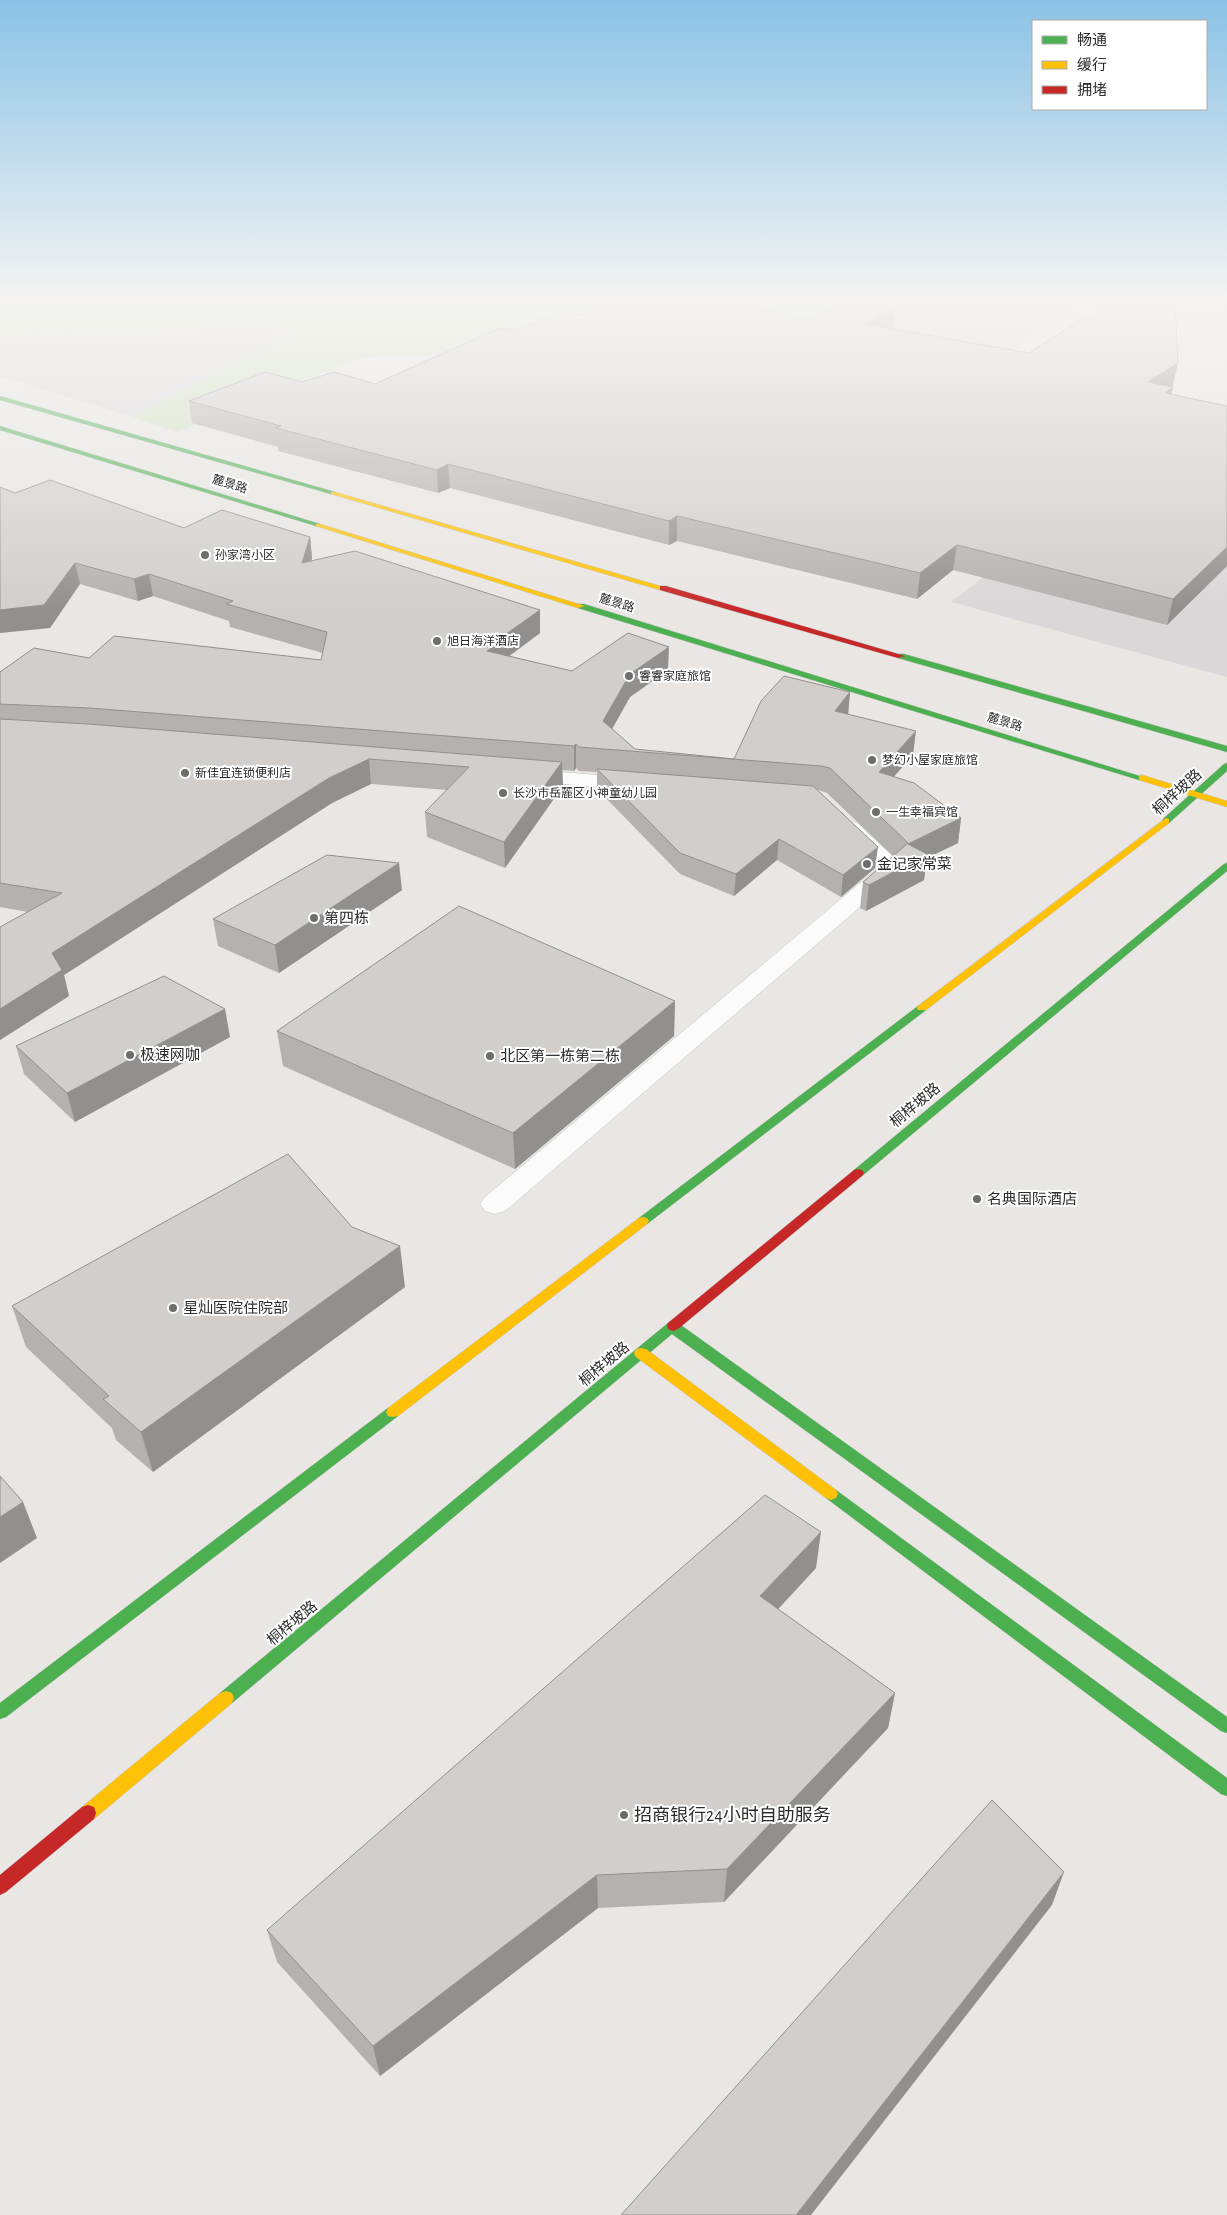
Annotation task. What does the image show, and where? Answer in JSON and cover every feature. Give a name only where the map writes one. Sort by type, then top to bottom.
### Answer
[{"type":"main road","name":"麓景路","points":[[22,404],[1227,749]]},
{"type":"main road","name":"麓景路","points":[[0,428],[1227,804]]},
{"type":"main road","name":"桐梓坡路","points":[[0,1712],[1156,830],[1227,766]]},
{"type":"main road","name":"桐梓坡路","points":[[0,1886],[1227,866]]},
{"type":"main road","points":[[672,1328],[1227,1726]]},
{"type":"main road","points":[[641,1353],[1227,1788]]},
{"type":"street","points":[[501,773],[649,785]]},
{"type":"street","points":[[496,1204],[892,868],[831,811]]},
{"type":"shaded area","points":[[92,404],[158,404],[133,417]]},
{"type":"shaded area","points":[[1227,422],[1227,677],[951,602],[1086,498]]},
{"type":"green space","points":[[157,404],[246,404],[178,432],[133,417]]},
{"type":"building","points":[[201,404],[1219,404],[1227,406],[1227,547],[1173,599],[957,545],[920,573],[677,516],[669,521],[448,464],[437,470],[276,428],[281,426]]},
{"type":"building","points":[[50,480],[184,528],[222,510],[310,537],[302,563],[355,551],[540,610],[499,639],[503,641],[487,651],[572,671],[628,633],[669,647],[630,674],[603,721],[635,749],[734,759],[761,701],[784,676],[850,692],[835,711],[916,731],[879,772],[914,783],[961,818],[908,844],[927,854],[869,885],[863,882],[908,843],[830,768],[821,766],[579,747],[576,744],[574,746],[89,708],[0,704],[0,672],[34,648],[89,658],[114,636],[321,660],[327,632],[226,604],[233,601],[149,574],[134,579],[75,563],[44,605],[0,610],[0,487],[15,493]]},
{"type":"building","points":[[0,719],[88,724],[562,762],[504,842],[425,812],[469,767],[369,759],[329,778],[52,953],[62,970],[0,1009],[0,927],[62,893],[0,883]]},
{"type":"building","points":[[597,769],[813,786],[878,847],[843,875],[779,839],[736,874],[680,853]]},
{"type":"building","points":[[327,855],[399,863],[275,945],[213,919]]},
{"type":"building","name":"北区第一栋第二栋","points":[[459,906],[675,1001],[513,1133],[277,1031]]},
{"type":"building","points":[[164,976],[225,1009],[67,1093],[16,1046]]},
{"type":"building","points":[[288,1154],[352,1227],[400,1246],[141,1432],[103,1399],[109,1396],[12,1306]]},
{"type":"building","points":[[0,1476],[23,1502],[0,1517]]},
{"type":"building","name":"招商银行24小时自助服务","points":[[765,1495],[821,1532],[760,1596],[895,1693],[727,1869],[597,1875],[373,2046],[267,1930]]},
{"type":"building","points":[[992,1800],[1064,1872],[796,2215],[621,2215]]},
{"type":"traffic: fast","points":[[22,404],[333,493]]},
{"type":"traffic: fast","points":[[0,428],[318,525]]},
{"type":"traffic: fast","points":[[581,606],[1142,778]]},
{"type":"traffic: fast","points":[[901,656],[1227,749]]},
{"type":"traffic: fast","points":[[1166,821],[1227,766]]},
{"type":"traffic: fast","points":[[858,1173],[1227,866]]},
{"type":"traffic: fast","points":[[643,1221],[922,1008]]},
{"type":"traffic: fast","points":[[226,1698],[673,1326]]},
{"type":"traffic: fast","points":[[672,1327],[1227,1726]]},
{"type":"traffic: fast","points":[[0,1712],[393,1412]]},
{"type":"traffic: fast","points":[[831,1494],[1227,1788]]},
{"type":"traffic: slow","points":[[333,493],[663,588]]},
{"type":"traffic: slow","points":[[318,525],[581,606]]},
{"type":"traffic: slow","points":[[1142,778],[1227,804]]},
{"type":"traffic: slow","points":[[922,1008],[1166,821]]},
{"type":"traffic: slow","points":[[393,1412],[643,1221]]},
{"type":"traffic: slow","points":[[641,1353],[831,1494]]},
{"type":"traffic: slow","points":[[88,1813],[226,1698]]},
{"type":"traffic: jam","points":[[663,588],[901,656]]},
{"type":"traffic: jam","points":[[673,1326],[858,1173]]},
{"type":"traffic: jam","points":[[0,1886],[88,1813]]},
{"type":"place","name":"孙家湾小区","points":[[205,555]]},
{"type":"place","name":"旭日海洋酒店","points":[[437,641]]},
{"type":"place","name":"睿睿家庭旅馆","points":[[629,676]]},
{"type":"place","name":"梦幻小屋家庭旅馆","points":[[872,760]]},
{"type":"place","name":"新佳宜连锁便利店","points":[[185,773]]},
{"type":"place","name":"长沙市岳麓区小神童幼儿园","points":[[503,793]]},
{"type":"place","name":"一生幸福宾馆","points":[[876,812]]},
{"type":"place","name":"金记家常菜","points":[[867,864]]},
{"type":"place","name":"第四栋","points":[[314,918]]},
{"type":"place","name":"极速网咖","points":[[130,1055]]},
{"type":"place","name":"北区第一栋第二栋","points":[[490,1056]]},
{"type":"place","name":"名典国际酒店","points":[[977,1199]]},
{"type":"place","name":"星灿医院住院部","points":[[173,1308]]},
{"type":"place","name":"招商银行24小时自助服务","points":[[624,1815]]}]
